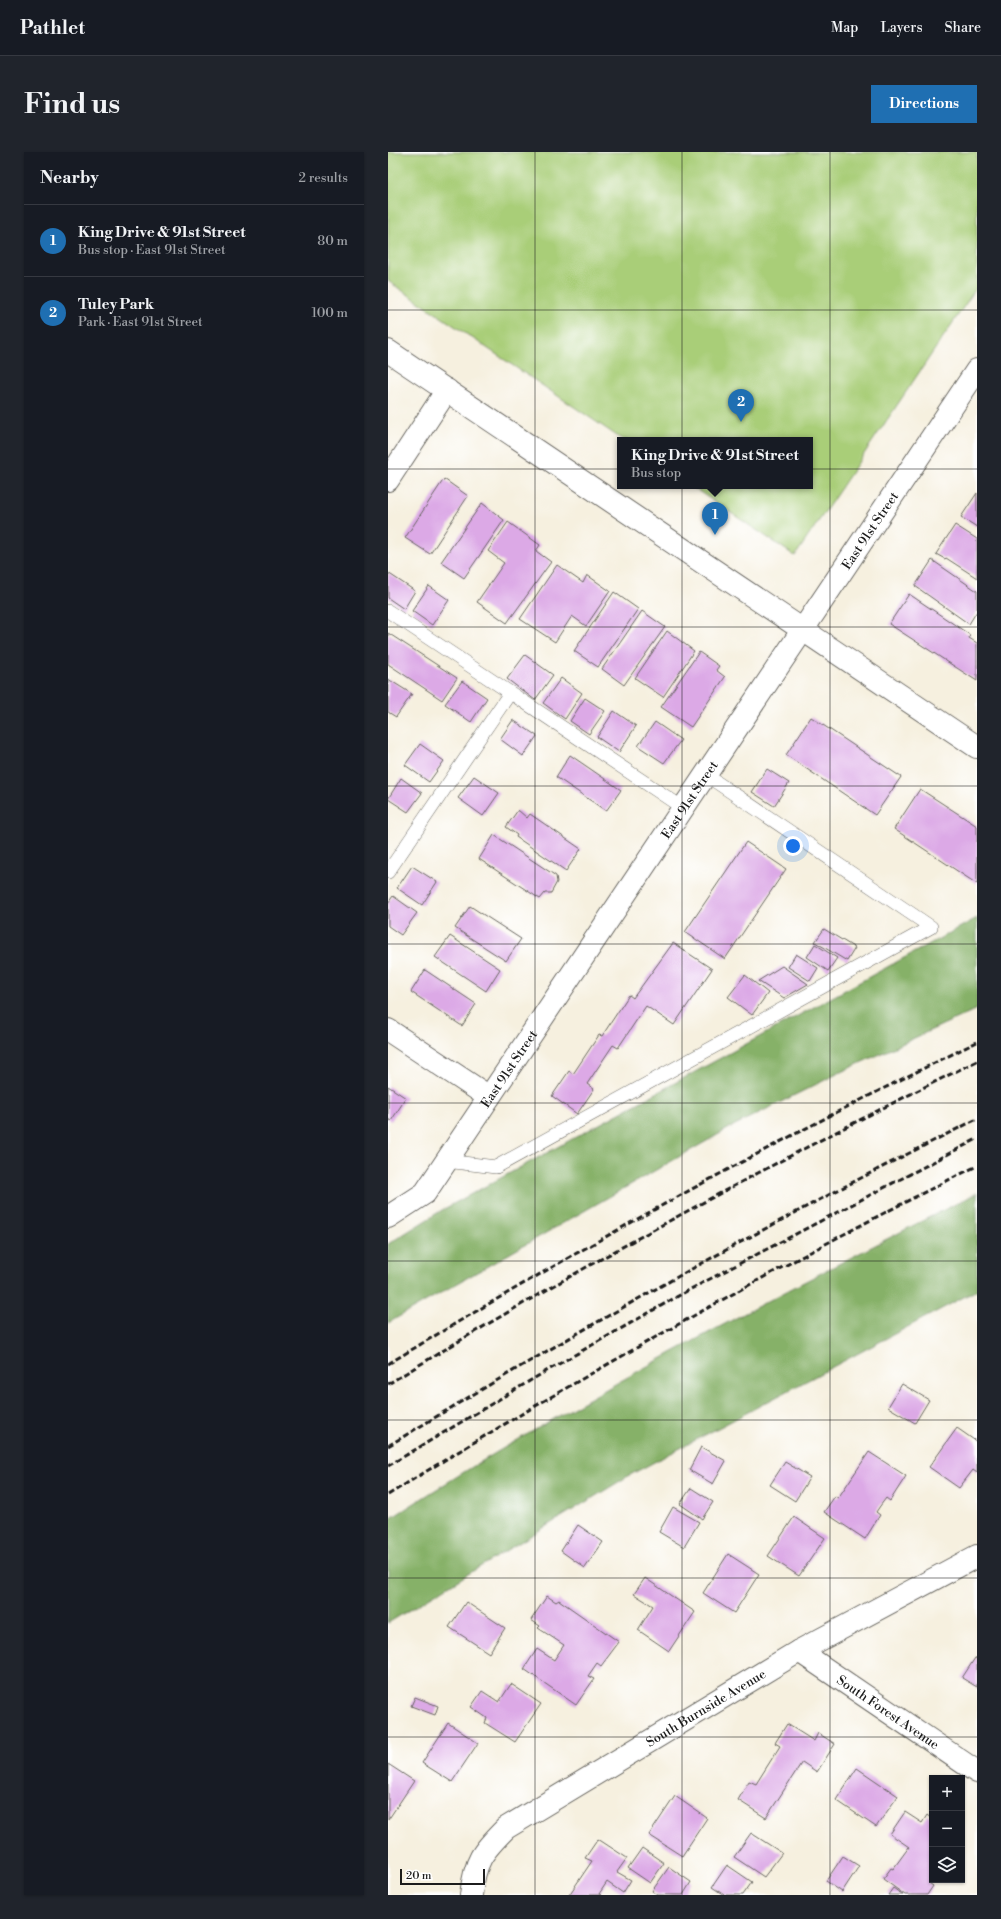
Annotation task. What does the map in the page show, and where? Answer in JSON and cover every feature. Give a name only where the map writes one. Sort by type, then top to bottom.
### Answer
[{"type":"street","points":[[388,351],[977,747]]},
{"type":"street","name":"East 91st Street","points":[[388,1217],[425,1193],[977,370]]},
{"type":"street","points":[[388,480],[447,390]]},
{"type":"street","points":[[388,1030],[489,1097]]},
{"type":"street","name":"South Burnside Avenue","points":[[471,1895],[473,1876],[483,1851],[506,1828],[799,1651],[977,1556]]},
{"type":"street","name":"South Forest Avenue","points":[[799,1651],[977,1772]]},
{"type":"lane","points":[[388,611],[683,808]]},
{"type":"lane","points":[[388,872],[510,693]]},
{"type":"lane","points":[[446,1161],[496,1168],[931,927],[706,775]]},
{"type":"green space","points":[[388,152],[977,152],[977,287],[795,556],[695,489],[813,489],[813,437],[619,437],[388,281]]},
{"type":"green space","points":[[977,918],[977,1009],[843,1071],[735,1125],[388,1323],[388,1244],[442,1210]]},
{"type":"green space","points":[[977,1193],[977,1290],[630,1475],[388,1623],[388,1520],[497,1452],[615,1384],[795,1286]]},
{"type":"building","points":[[444,479],[468,496],[430,554],[405,538]]},
{"type":"building","points":[[977,493],[977,527],[961,517]]},
{"type":"building","points":[[482,503],[504,520],[464,578],[441,562]]},
{"type":"building","points":[[508,522],[540,545],[536,551],[551,562],[507,623],[477,602],[504,563],[488,551]]},
{"type":"building","points":[[955,525],[977,539],[977,578],[946,558],[945,559],[936,554]]},
{"type":"building","points":[[932,560],[977,591],[977,611],[969,624],[915,586]]},
{"type":"building","points":[[557,565],[583,583],[587,575],[610,591],[586,626],[572,616],[555,642],[520,619]]},
{"type":"building","points":[[388,573],[415,591],[404,609],[388,598]]},
{"type":"building","points":[[429,586],[449,600],[432,625],[412,611]]},
{"type":"building","points":[[614,592],[638,609],[598,667],[574,651]]},
{"type":"building","points":[[909,594],[970,635],[969,638],[977,643],[977,681],[889,624]]},
{"type":"building","points":[[642,611],[665,627],[624,685],[602,669]]},
{"type":"building","points":[[667,631],[694,651],[663,697],[635,678]]},
{"type":"building","points":[[388,633],[457,678],[442,700],[388,664]]},
{"type":"building","points":[[699,652],[719,666],[716,670],[725,677],[691,727],[661,707]]},
{"type":"building","points":[[525,655],[553,675],[535,700],[507,679]]},
{"type":"building","points":[[561,678],[582,693],[565,719],[543,703]]},
{"type":"building","points":[[388,679],[412,694],[396,717],[388,712]]},
{"type":"building","points":[[462,681],[487,698],[471,722],[445,704]]},
{"type":"building","points":[[585,698],[605,711],[589,734],[570,721]]},
{"type":"building","points":[[614,711],[636,726],[619,752],[597,737]]},
{"type":"building","points":[[811,717],[901,777],[875,815],[786,755]]},
{"type":"building","points":[[513,720],[537,736],[523,756],[500,739]]},
{"type":"building","points":[[655,722],[681,740],[664,763],[638,746]]},
{"type":"building","points":[[420,744],[444,761],[429,782],[405,765]]},
{"type":"building","points":[[570,755],[621,790],[606,811],[556,777]]},
{"type":"building","points":[[767,769],[789,783],[774,806],[752,792]]},
{"type":"building","points":[[474,776],[499,793],[483,816],[458,798]]},
{"type":"building","points":[[401,778],[422,793],[408,812],[388,799]]},
{"type":"building","points":[[920,789],[977,826],[977,884],[894,829]]},
{"type":"building","points":[[518,810],[527,818],[530,814],[581,849],[566,871],[516,837],[517,835],[506,827]]},
{"type":"building","points":[[494,835],[556,876],[557,882],[551,893],[545,893],[540,899],[479,859]]},
{"type":"building","points":[[746,842],[786,869],[725,959],[685,932]]},
{"type":"building","points":[[412,866],[437,882],[422,905],[397,888]]},
{"type":"building","points":[[393,896],[417,913],[401,935],[388,926],[388,903]]},
{"type":"building","points":[[470,906],[521,939],[506,961],[455,928]]},
{"type":"building","points":[[824,929],[855,948],[847,961],[815,942]]},
{"type":"building","points":[[450,936],[500,969],[486,991],[435,957]]},
{"type":"building","points":[[673,943],[712,969],[674,1025],[646,1006],[618,1048],[613,1045],[587,1084],[594,1089],[577,1114],[552,1096],[569,1071],[573,1074],[599,1035],[602,1036],[629,995],[633,998]]},
{"type":"building","points":[[815,944],[837,958],[828,971],[807,957]]},
{"type":"building","points":[[796,954],[818,968],[810,981],[788,967]]},
{"type":"building","points":[[782,966],[808,984],[784,998],[758,981]]},
{"type":"building","points":[[425,970],[476,1004],[462,1026],[411,992]]},
{"type":"building","points":[[745,975],[768,993],[752,1015],[728,997]]},
{"type":"building","points":[[388,1086],[406,1098],[391,1121],[388,1119]]},
{"type":"building","points":[[902,1384],[929,1400],[915,1423],[888,1407]]},
{"type":"building","points":[[957,1428],[977,1442],[977,1473],[973,1470],[959,1488],[929,1467]]},
{"type":"building","points":[[701,1447],[726,1461],[713,1484],[689,1470]]},
{"type":"building","points":[[869,1452],[906,1476],[890,1501],[886,1498],[876,1512],[880,1515],[865,1539],[824,1512],[835,1496],[838,1498]]},
{"type":"building","points":[[785,1462],[810,1477],[795,1501],[770,1485]]},
{"type":"building","points":[[691,1488],[713,1502],[702,1519],[680,1504]]},
{"type":"building","points":[[673,1507],[699,1522],[684,1547],[659,1532]]},
{"type":"building","points":[[794,1517],[825,1538],[799,1576],[768,1556]]},
{"type":"building","points":[[578,1525],[603,1542],[585,1568],[561,1551]]},
{"type":"building","points":[[728,1554],[759,1574],[734,1613],[703,1593]]},
{"type":"building","points":[[645,1578],[695,1612],[669,1651],[638,1630],[653,1606],[634,1594]]},
{"type":"building","points":[[547,1596],[556,1602],[559,1600],[619,1642],[601,1666],[597,1663],[588,1676],[594,1679],[576,1705],[524,1669],[537,1649],[554,1660],[564,1645],[538,1628],[540,1626],[531,1620]]},
{"type":"building","points":[[466,1602],[505,1628],[489,1653],[449,1627]]},
{"type":"building","points":[[975,1658],[977,1659],[977,1687],[962,1678]]},
{"type":"building","points":[[511,1684],[541,1704],[515,1742],[485,1723],[487,1718],[471,1707],[482,1691],[499,1702]]},
{"type":"building","points":[[415,1697],[438,1706],[435,1715],[411,1706]]},
{"type":"building","points":[[448,1723],[478,1743],[452,1782],[422,1763]]},
{"type":"building","points":[[787,1724],[814,1741],[818,1733],[835,1744],[817,1772],[802,1762],[766,1818],[738,1800],[749,1781],[756,1784],[780,1746],[775,1743]]},
{"type":"building","points":[[388,1764],[414,1781],[388,1820]]},
{"type":"building","points":[[857,1768],[898,1796],[876,1827],[836,1800]]},
{"type":"building","points":[[675,1796],[707,1818],[682,1856],[649,1835]]},
{"type":"building","points":[[905,1812],[922,1823],[927,1815],[929,1817],[929,1883],[933,1886],[927,1895],[905,1895],[883,1879],[891,1868],[893,1869],[909,1847],[890,1834]]},
{"type":"building","points":[[751,1833],[782,1853],[764,1877],[734,1857]]},
{"type":"building","points":[[598,1839],[627,1858],[617,1872],[631,1880],[623,1893],[607,1882],[599,1894],[601,1895],[569,1895],[592,1861],[585,1858]]},
{"type":"building","points":[[642,1848],[664,1863],[650,1883],[628,1868]]},
{"type":"building","points":[[843,1856],[859,1866],[842,1892],[826,1881]]},
{"type":"building","points":[[727,1865],[752,1882],[743,1895],[724,1895],[712,1887]]},
{"type":"building","points":[[669,1867],[691,1882],[683,1895],[658,1895],[652,1891]]},
{"type":"building","points":[[893,1888],[903,1895],[888,1895]]},
{"type":"railway","points":[[388,1364],[532,1279],[679,1196],[827,1117],[977,1042]]},
{"type":"railway","points":[[388,1384],[605,1256],[827,1137],[977,1061]]},
{"type":"railway","points":[[388,1446],[605,1317],[827,1196],[977,1119]]},
{"type":"railway","points":[[388,1466],[543,1373],[687,1291],[977,1139]]},
{"type":"railway","points":[[388,1495],[519,1416],[695,1315],[858,1227],[977,1166]]},
{"type":"place","name":"Tuley Park","points":[[741,422]]},
{"type":"place","name":"King Drive & 91st Street","points":[[715,535]]}]
